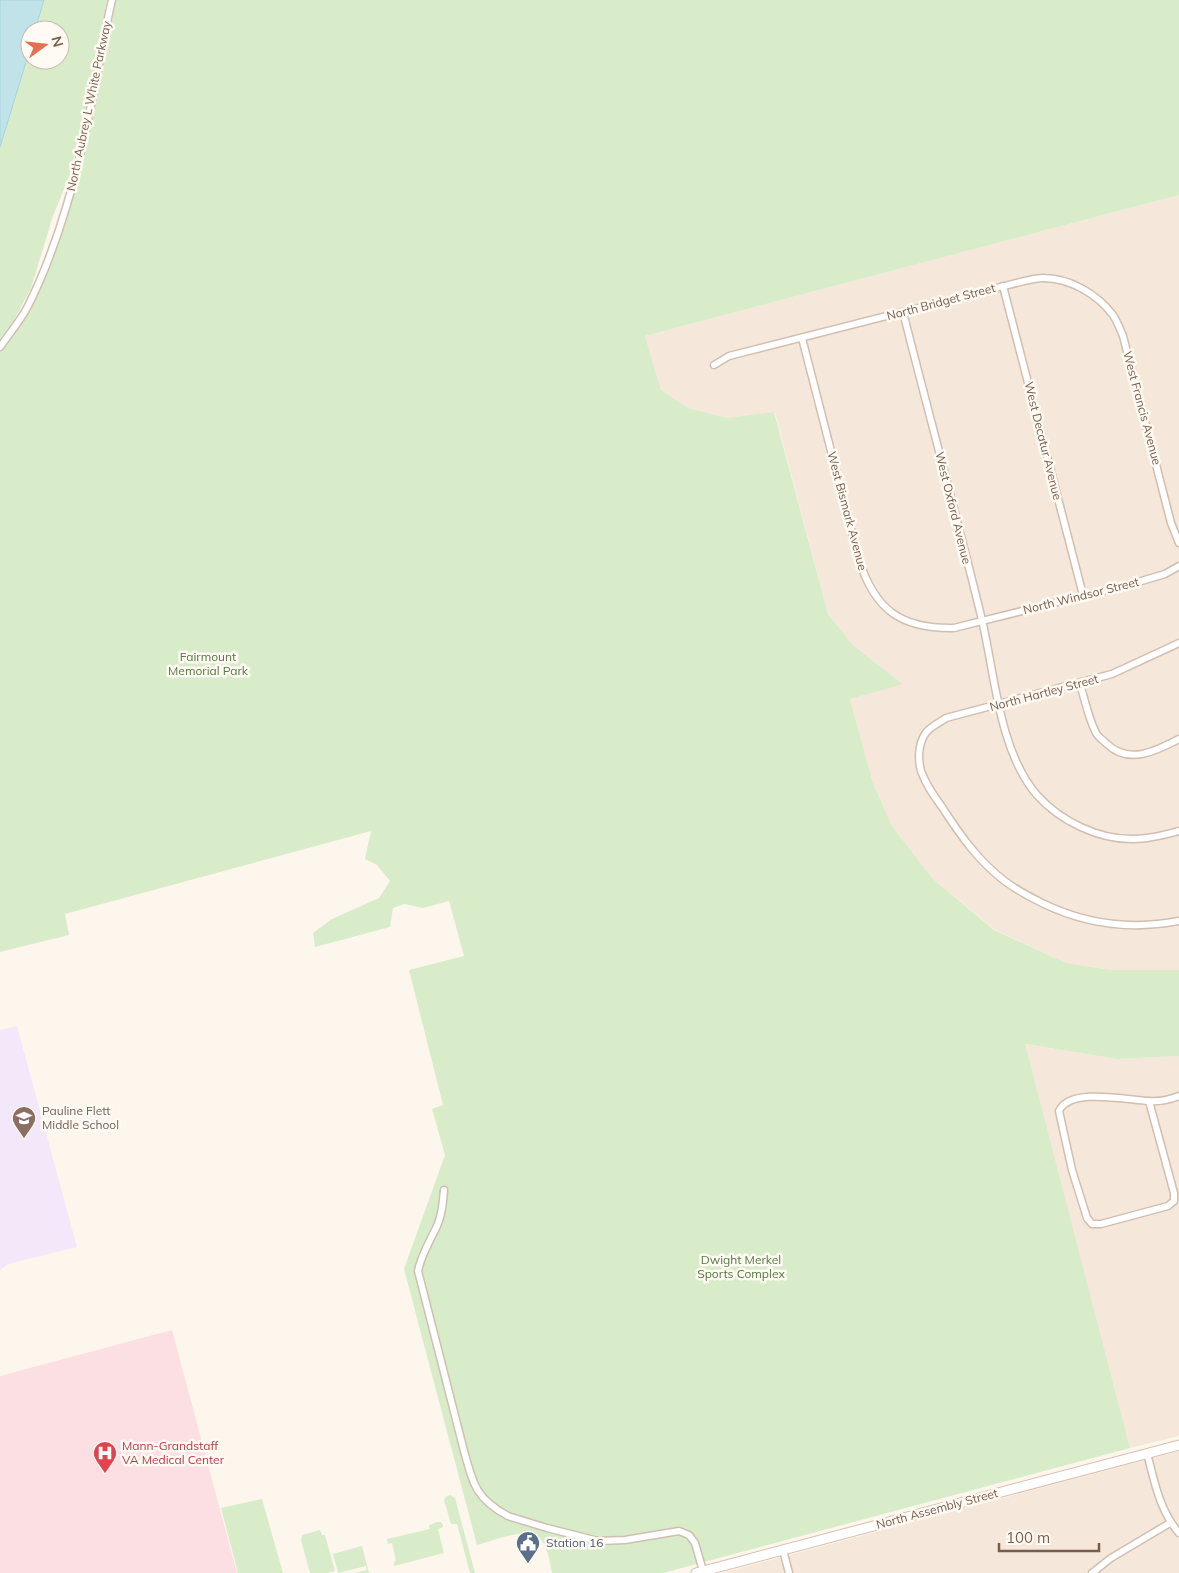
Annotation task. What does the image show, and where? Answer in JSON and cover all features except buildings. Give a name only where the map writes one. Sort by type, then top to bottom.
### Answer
[{"type":"main road","name":"North Assembly Street","points":[[701,1572],[1179,1445]]},
{"type":"street","name":"North Aubrey L White Parkway","points":[[0,347],[27,308],[51,251],[72,190],[112,0]]},
{"type":"street","name":"North Bridget Street","points":[[714,365],[730,356],[1003,286],[1043,278],[1062,280],[1081,287]]},
{"type":"street","name":"West Decatur Avenue","points":[[1003,286],[1083,596]]},
{"type":"street","name":"West Francis Avenue","points":[[1081,287],[1098,299],[1113,316],[1123,336],[1171,523],[1179,543]]},
{"type":"street","name":"West Oxford Avenue","points":[[903,312],[982,622],[999,705],[1011,750],[1022,774],[1038,795],[1058,814],[1085,829],[1112,837],[1133,839],[1158,837],[1179,831]]},
{"type":"street","name":"West Bismark Avenue","points":[[802,338],[865,580],[891,613],[909,623],[932,629],[954,628],[982,622]]},
{"type":"street","name":"North Windsor Street","points":[[982,622],[1138,582],[1165,574],[1179,566]]},
{"type":"street","name":"North Hartley Street","points":[[1179,643],[1112,674],[946,718],[925,734],[919,750],[920,769],[930,790],[964,841],[1006,882],[1042,903],[1089,919],[1113,924],[1138,926],[1179,921]]},
{"type":"street","points":[[1080,684],[1089,716],[1097,735],[1112,749],[1128,755],[1146,754],[1179,739]]},
{"type":"street","points":[[1149,1102],[1174,1193],[1174,1201],[1168,1206],[1101,1224],[1092,1224],[1087,1218],[1072,1170],[1059,1111],[1062,1105],[1087,1097],[1133,1099],[1149,1102],[1164,1101],[1179,1096]]},
{"type":"street","points":[[444,1190],[438,1226],[422,1258],[418,1271],[470,1471],[481,1496],[497,1510],[508,1516],[586,1539],[598,1541],[625,1540],[679,1531],[689,1535],[695,1543],[701,1572]]},
{"type":"street","points":[[1147,1453],[1158,1494],[1170,1523],[1179,1533]]},
{"type":"street","points":[[1092,1573],[1110,1558],[1170,1523]]},
{"type":"street","points":[[783,1550],[789,1573]]},
{"type":"shaded area","points":[[1179,195],[1179,970],[1112,970],[1066,963],[995,930],[932,878],[892,826],[873,783],[850,699],[902,683],[854,646],[828,614],[775,413],[727,418],[688,408],[661,390],[645,336]]},
{"type":"shaded area","name":"Pauline Flett Middle School","points":[[17,1026],[77,1247],[8,1264],[0,1270],[0,1030]]},
{"type":"shaded area","points":[[1024,1044],[1117,1059],[1179,1056],[1179,1436],[1130,1448]]},
{"type":"shaded area","name":"Mann-Grandstaff VA Medical Center","points":[[172,1330],[237,1573],[0,1573],[0,1376]]},
{"type":"shaded area","points":[[1179,1451],[1179,1573],[722,1573]]},
{"type":"green space","points":[[44,0],[107,0],[88,100],[69,177],[53,216],[31,288],[14,320],[0,339],[0,147],[24,70],[70,70],[70,20],[38,20]]},
{"type":"green space","points":[[116,0],[1179,0],[1179,195],[645,336],[661,390],[688,408],[727,418],[774,412],[828,614],[854,646],[903,684],[850,699],[873,783],[892,826],[932,878],[994,930],[1066,963],[1112,970],[1179,970],[1179,1056],[1117,1059],[1025,1044],[1130,1448],[663,1573],[552,1573],[545,1546],[540,1539],[533,1535],[514,1535],[477,1545],[404,1269],[445,1155],[432,1109],[443,1105],[409,970],[464,956],[449,901],[423,908],[404,904],[393,908],[390,927],[315,947],[313,933],[332,919],[379,898],[390,881],[377,865],[365,859],[371,831],[65,914],[69,935],[0,952],[0,352],[31,310],[55,250],[84,155]]},
{"type":"green space","points":[[450,1495],[455,1498],[475,1573],[470,1573],[457,1524],[451,1524],[444,1500]]},
{"type":"green space","points":[[262,1499],[283,1573],[238,1573],[221,1508]]},
{"type":"green space","points":[[441,1522],[443,1525],[443,1527],[438,1529],[444,1553],[394,1566],[396,1561],[392,1543],[388,1544],[387,1539],[430,1529],[429,1525]]},
{"type":"green space","points":[[320,1530],[322,1535],[325,1535],[335,1571],[310,1573],[301,1540],[302,1535]]},
{"type":"green space","points":[[362,1546],[369,1573],[354,1573],[367,1570],[366,1566],[338,1573],[333,1554]]},
{"type":"water","points":[[0,0],[44,0],[38,20],[20,20],[20,70],[24,70],[0,147]]},
{"type":"place","name":"Pauline Flett Middle School","points":[[24,1139]]},
{"type":"place","name":"Mann-Grandstaff VA Medical Center","points":[[105,1474]]},
{"type":"place","name":"Station 16","points":[[528,1564]]},
{"type":"park label","name":"Fairmount Memorial Park","points":[[208,664]]},
{"type":"park label","name":"Dwight Merkel Sports Complex","points":[[741,1267]]}]
